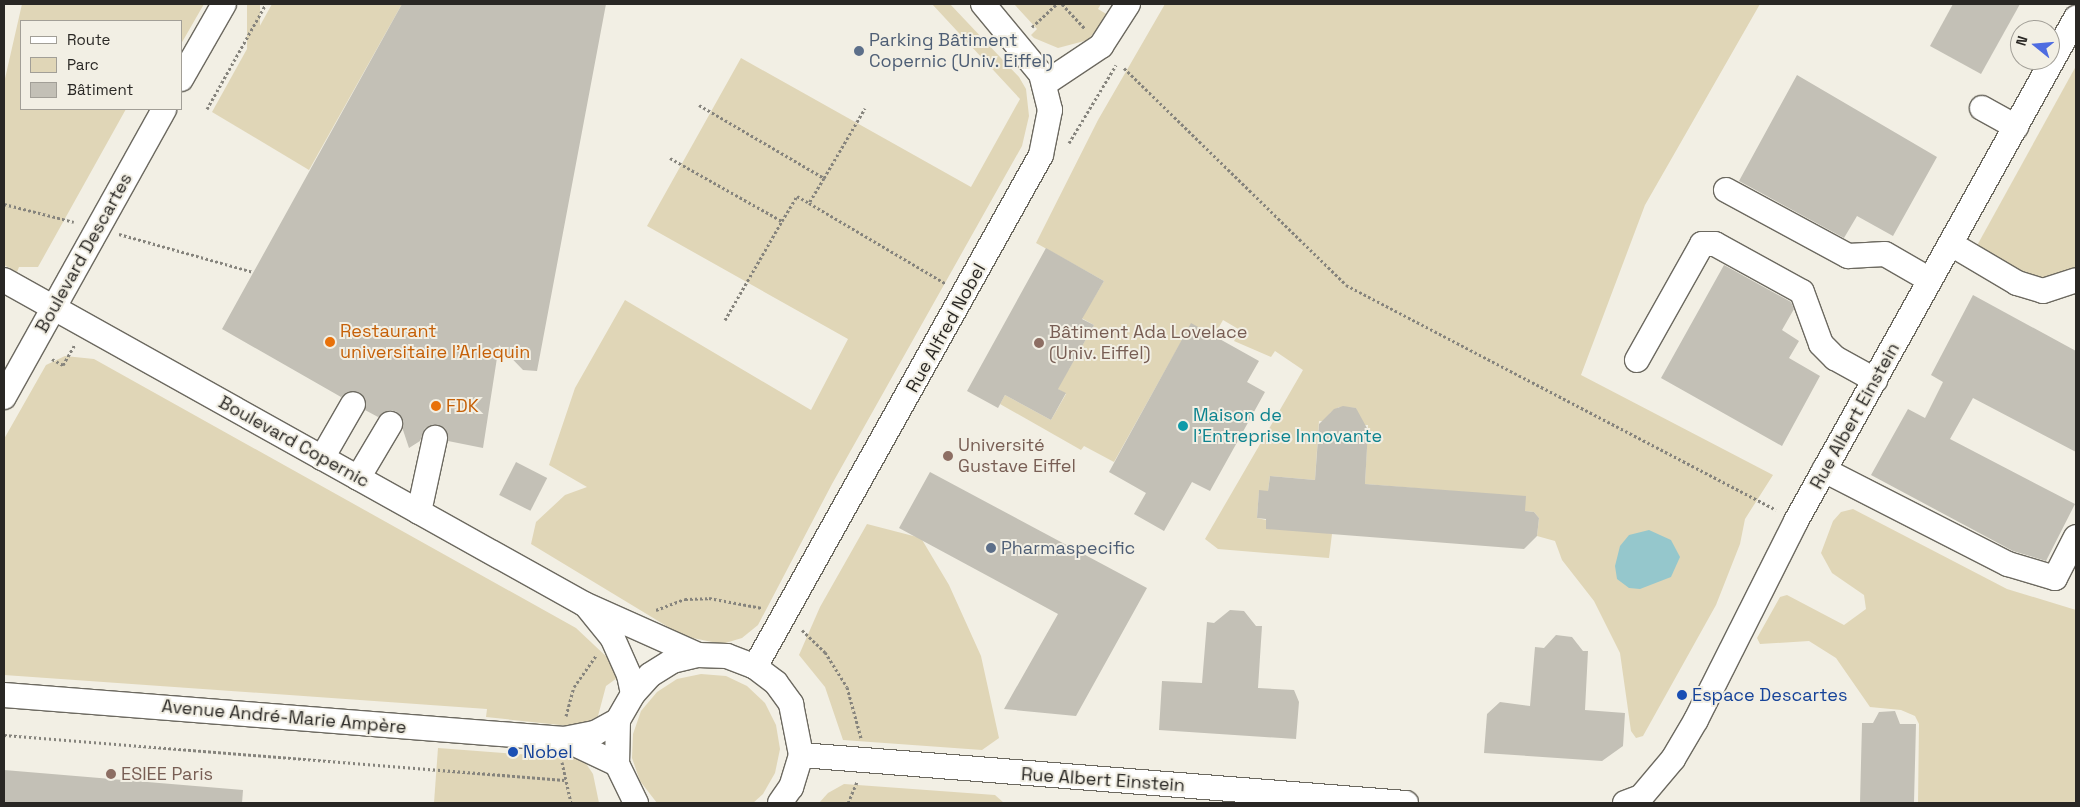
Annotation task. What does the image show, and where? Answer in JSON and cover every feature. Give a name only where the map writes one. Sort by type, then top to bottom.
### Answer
[{"type":"street","points":[[182,77],[224,4]]},
{"type":"street","name":"Rue Alfred Nobel","points":[[755,667],[1041,155],[1050,110],[1044,84],[1036,64],[1018,41],[983,4]]},
{"type":"street","points":[[1044,84],[1101,46],[1128,4]]},
{"type":"street","name":"Rue Albert Einstein","points":[[1625,803],[1641,796],[1673,759],[1724,669],[1796,521],[2076,18]]},
{"type":"street","points":[[1982,108],[2016,127]]},
{"type":"street","name":"Boulevard Descartes","points":[[4,397],[96,228],[163,110]]},
{"type":"street","points":[[1726,190],[1848,256],[1885,254],[1930,280]]},
{"type":"street","points":[[1637,360],[1702,244],[1715,244],[1802,292],[1821,344],[1835,358],[1875,380]]},
{"type":"street","points":[[1951,244],[2017,283],[2043,291],[2073,285]]},
{"type":"street","name":"Boulevard Copernic","points":[[4,280],[584,604],[698,655]]},
{"type":"street","points":[[322,458],[353,404]]},
{"type":"street","points":[[358,478],[390,424]]},
{"type":"street","points":[[419,512],[435,438]]},
{"type":"street","points":[[1824,470],[2008,564],[2055,578],[2076,537]]},
{"type":"street","name":"Boulevard Copernic","points":[[584,604],[613,639],[629,675],[633,694]]},
{"type":"street","points":[[636,803],[617,764],[618,720],[633,694],[658,670],[698,655],[727,656],[755,667],[776,683],[791,704],[800,755],[791,787],[780,803]]},
{"type":"street","name":"Avenue André-Marie Ampère","points":[[4,695],[564,739],[595,733],[618,720]]},
{"type":"street","name":"Avenue André-Marie Ampère","points":[[564,739],[617,764]]},
{"type":"street","name":"Rue Albert Einstein","points":[[800,755],[1181,795],[1406,803]]},
{"type":"path","points":[[207,109],[266,4]]},
{"type":"path","points":[[1018,41],[1058,4]]},
{"type":"path","points":[[1062,4],[1088,32]]},
{"type":"path","points":[[1124,68],[1346,285],[1796,521]]},
{"type":"path","points":[[699,105],[824,178]]},
{"type":"path","points":[[810,203],[865,108]]},
{"type":"path","points":[[670,158],[782,221]]},
{"type":"path","points":[[725,320],[797,196],[965,294]]},
{"type":"path","points":[[4,204],[253,272]]},
{"type":"path","points":[[653,612],[686,599],[709,598],[769,611]]},
{"type":"path","points":[[799,628],[825,652],[847,687],[861,744]]},
{"type":"path","points":[[571,803],[564,780],[564,739],[574,688],[600,650]]},
{"type":"path","points":[[4,735],[564,780]]},
{"type":"path","points":[[848,803],[859,773]]},
{"type":"green space","points":[[22,4],[204,4],[182,42],[182,20],[20,20],[20,110],[125,110],[38,267],[19,267],[17,272],[4,265],[4,83]]},
{"type":"green space","points":[[247,4],[260,4],[260,115],[247,115]]},
{"type":"green space","points":[[272,4],[402,4],[309,170],[212,112]]},
{"type":"green space","points":[[932,4],[950,4],[1019,77],[1026,89],[1029,116],[1022,146],[832,484],[758,625],[742,638],[722,644],[683,636],[531,544],[536,522],[565,495],[587,487],[549,465],[575,388],[625,300],[811,410],[848,339],[647,226],[741,58],[971,187],[1020,99]]},
{"type":"green space","points":[[1014,4],[1101,4],[1098,9],[1108,15],[1088,40],[1058,48],[1031,35],[1037,29]]},
{"type":"green space","points":[[1165,4],[1760,4],[1645,205],[1581,375],[1773,475],[1745,519],[1740,544],[1716,605],[1643,736],[1636,738],[1631,731],[1620,653],[1594,601],[1562,560],[1555,541],[1537,536],[1539,518],[1534,512],[1525,511],[1525,497],[1365,484],[1368,425],[1361,425],[1356,408],[1339,407],[1330,413],[1328,421],[1319,421],[1315,480],[1270,476],[1268,491],[1259,491],[1257,518],[1332,534],[1329,558],[1218,549],[1205,539],[1303,370],[1275,351],[1271,357],[1234,341],[1240,330],[1223,320],[1214,336],[1191,324],[1114,462],[1084,446],[1081,450],[1000,404],[1005,395],[1051,420],[1066,394],[1043,380],[1069,369],[1094,325],[1074,314],[1092,301],[1104,281],[1036,243],[1098,120]]},
{"type":"green space","points":[[2076,66],[2076,269],[2040,285],[1974,251]]},
{"type":"green space","points":[[65,356],[94,359],[576,628],[610,660],[617,678],[606,686],[598,716],[581,726],[560,725],[486,717],[487,709],[4,675],[4,439],[46,365]]},
{"type":"green space","points":[[1853,509],[2007,589],[2076,610],[2076,803],[1918,803],[1919,724],[1915,716],[1901,710],[1870,707],[1836,658],[1809,641],[1760,644],[1757,638],[1780,597],[1787,595],[1844,625],[1866,609],[1864,595],[1832,573],[1821,553],[1833,521],[1841,512]]},
{"type":"green space","points":[[867,524],[921,538],[949,585],[981,656],[999,738],[982,750],[843,740],[825,687],[799,655],[820,607]]},
{"type":"green space","points":[[701,674],[726,676],[747,686],[765,703],[776,725],[780,749],[775,773],[763,794],[753,803],[657,803],[640,781],[632,758],[633,734],[641,711],[657,692],[677,679]]},
{"type":"green space","points":[[438,748],[583,759],[593,774],[599,803],[434,803]]},
{"type":"green space","points":[[844,784],[995,795],[1004,803],[819,803],[828,793]]},
{"type":"water","points":[[1649,530],[1671,540],[1680,557],[1671,577],[1640,589],[1629,588],[1617,579],[1615,566],[1620,546],[1629,535]]},
{"type":"building","points":[[402,4],[606,4],[537,371],[523,370],[499,345],[483,448],[448,441],[445,428],[437,425],[425,428],[420,441],[409,448],[397,412],[390,410],[378,417],[365,410],[365,398],[359,392],[347,392],[341,397],[222,329]]},
{"type":"building","points":[[1953,4],[2020,4],[1981,74],[1930,46]]},
{"type":"building","points":[[1797,75],[1937,157],[1893,236],[1857,216],[1844,238],[1739,181]]},
{"type":"building","name":"Bâtiment Ada Lovelace (Univ. Eiffel)","points":[[1046,248],[1104,281],[1082,319],[1094,325],[1058,389],[1066,393],[1051,420],[1005,395],[998,408],[967,391]]},
{"type":"building","points":[[1724,265],[1791,302],[1794,309],[1782,330],[1799,341],[1789,358],[1820,376],[1782,446],[1661,378]]},
{"type":"building","points":[[1973,295],[2076,351],[2076,452],[1973,398],[1950,439],[2075,504],[2046,561],[2013,551],[1871,475],[1908,409],[1925,418],[1943,382],[1931,375]]},
{"type":"building","name":"Maison de l’Entreprise Innovante","points":[[1191,323],[1259,361],[1247,382],[1265,392],[1210,491],[1192,482],[1164,531],[1134,514],[1146,493],[1109,472]]},
{"type":"building","points":[[1343,406],[1356,408],[1368,430],[1365,484],[1526,496],[1525,511],[1534,512],[1539,518],[1537,536],[1524,549],[1266,529],[1266,519],[1257,518],[1259,490],[1268,491],[1270,476],[1315,480],[1319,424],[1334,409]]},
{"type":"building","points":[[516,462],[547,478],[530,511],[499,495]]},
{"type":"building","points":[[930,472],[1147,588],[1076,716],[1004,709],[1058,614],[899,528]]},
{"type":"building","points":[[1230,610],[1244,611],[1256,626],[1262,626],[1258,688],[1294,690],[1299,702],[1296,739],[1159,730],[1162,681],[1202,683],[1207,622],[1214,623]]},
{"type":"building","points":[[1556,635],[1572,637],[1583,651],[1588,651],[1585,710],[1625,713],[1623,746],[1602,761],[1484,753],[1487,714],[1500,702],[1530,706],[1535,647],[1544,648]]},
{"type":"building","points":[[1895,711],[1900,724],[1916,724],[1914,803],[1860,803],[1862,723],[1873,723],[1879,712]]},
{"type":"building","points":[[4,770],[243,790],[242,803],[4,803]]},
{"type":"place","name":"Parking Bâtiment Copernic (Univ. Eiffel)","points":[[859,51]]},
{"type":"place","name":"Restaurant universitaire l’Arlequin","points":[[330,342]]},
{"type":"place","name":"Bâtiment Ada Lovelace (Univ. Eiffel)","points":[[1039,343]]},
{"type":"place","name":"FDK","points":[[436,406]]},
{"type":"place","name":"Maison de l’Entreprise Innovante","points":[[1183,426]]},
{"type":"place","name":"Université Gustave Eiffel","points":[[948,456]]},
{"type":"place","name":"Pharmaspecific","points":[[991,548]]},
{"type":"place","name":"Espace Descartes","points":[[1682,695]]},
{"type":"place","name":"Nobel","points":[[513,752]]},
{"type":"place","name":"ESIEE Paris","points":[[111,774]]}]
